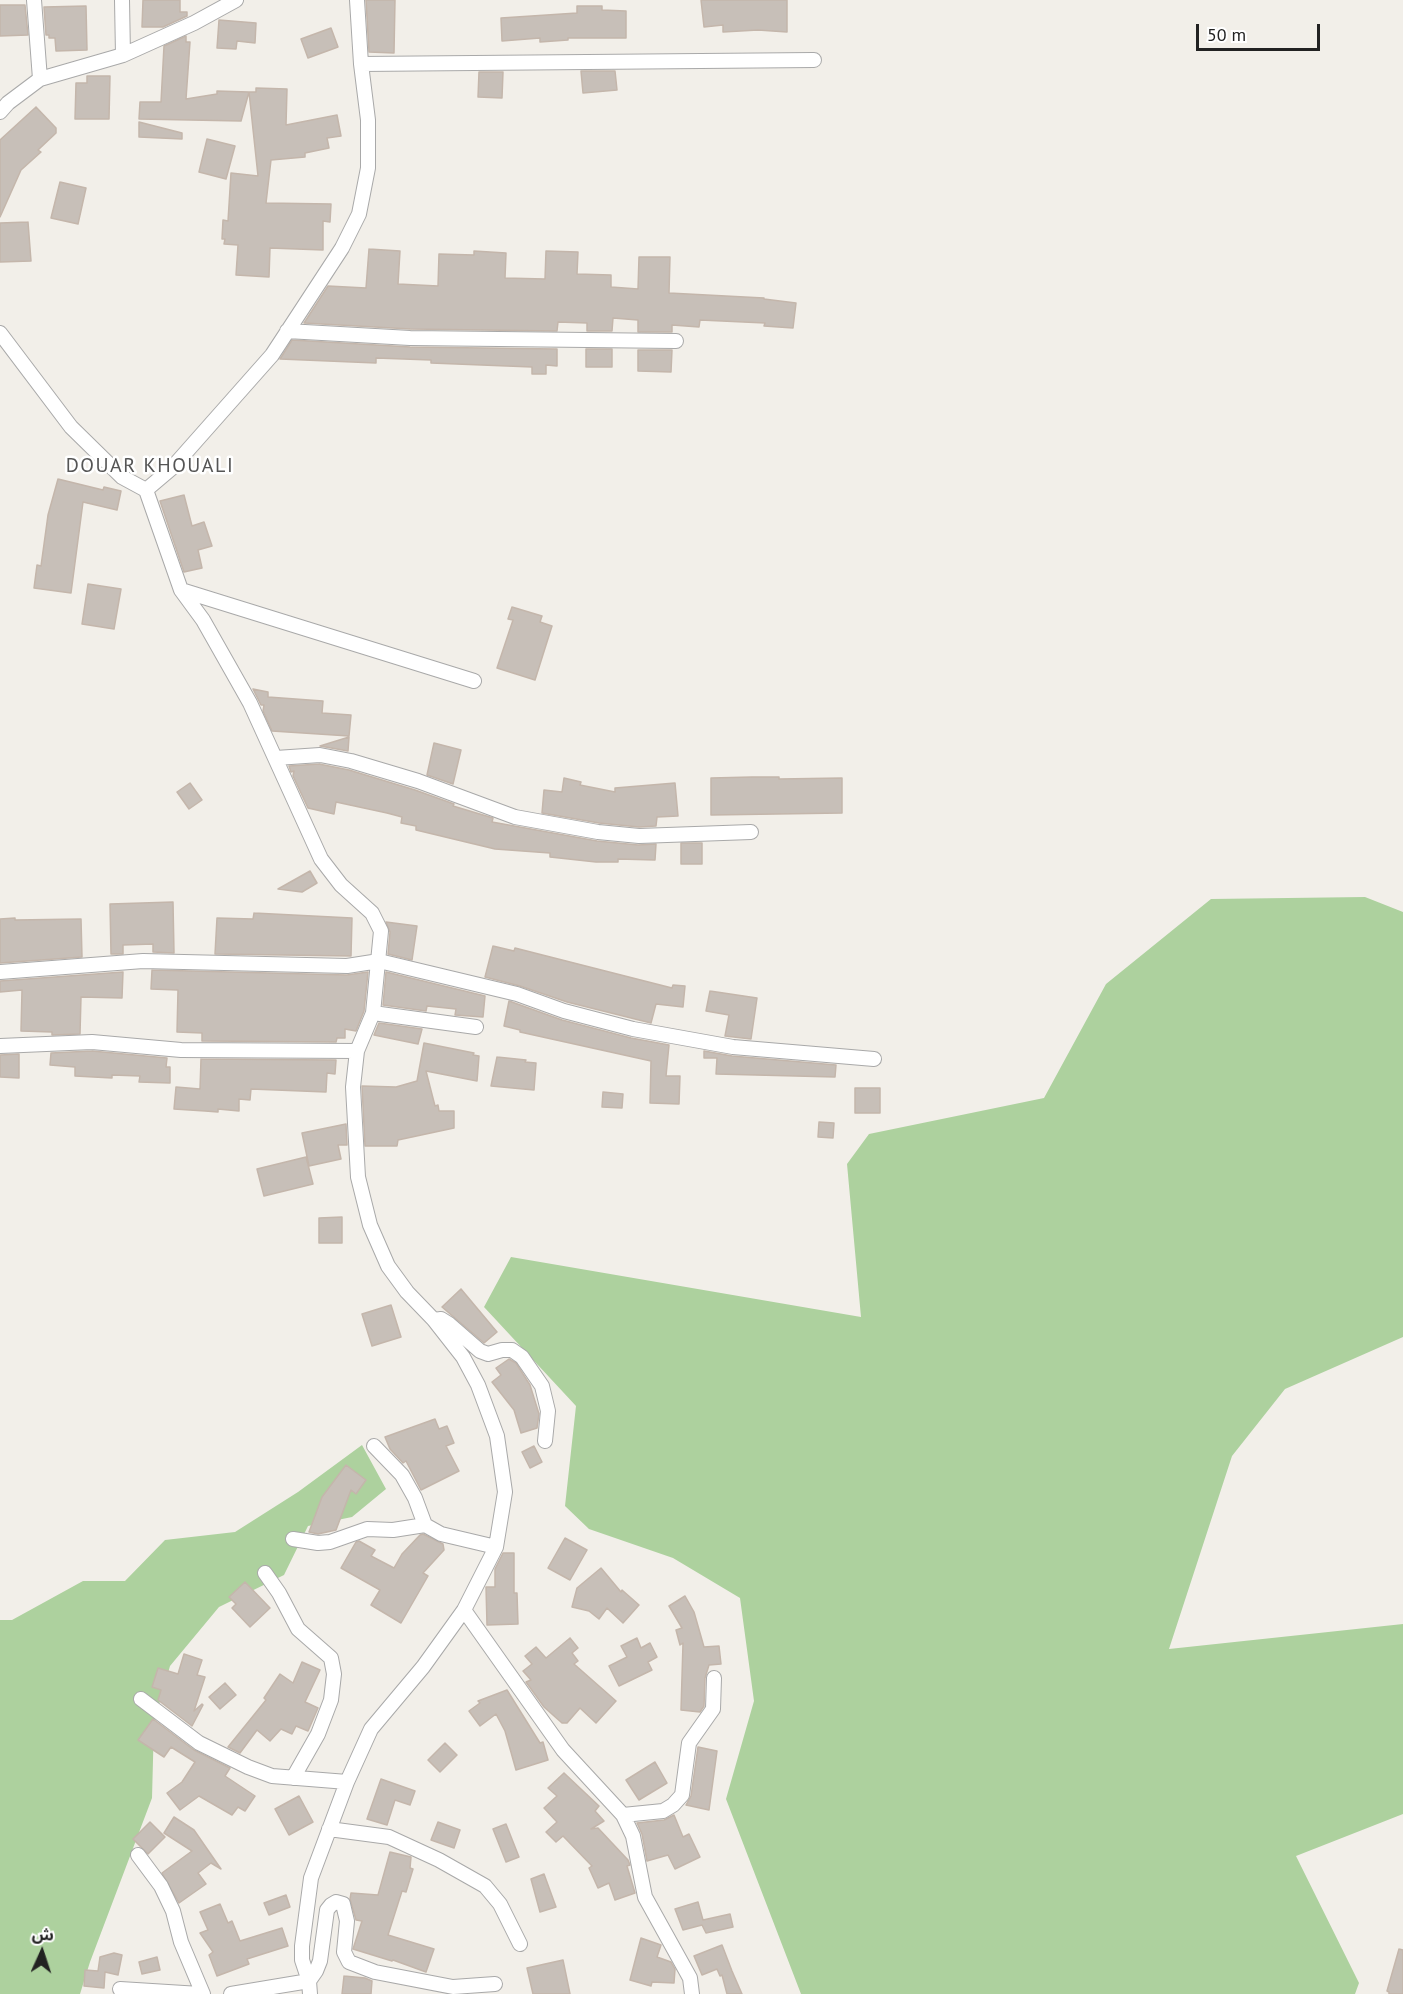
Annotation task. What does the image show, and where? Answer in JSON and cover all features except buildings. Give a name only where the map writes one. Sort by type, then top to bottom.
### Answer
[{"type":"street","points":[[34,0],[40,79]]},
{"type":"street","points":[[122,0],[123,55]]},
{"type":"street","points":[[0,112],[8,103],[40,79],[123,55],[236,0]]},
{"type":"street","points":[[146,490],[172,468],[272,355],[342,248],[359,214],[368,168],[368,120],[361,64],[357,0]]},
{"type":"street","points":[[361,64],[814,60]]},
{"type":"street","points":[[287,331],[410,338],[676,341]]},
{"type":"street","points":[[0,333],[71,427],[122,477],[146,490],[181,590],[202,620],[250,703],[321,859],[341,885],[372,913],[381,931],[373,1012],[357,1051],[353,1087],[358,1176],[369,1225],[388,1266],[407,1292],[434,1320],[463,1357],[478,1385],[497,1436],[505,1492],[496,1547],[465,1610],[423,1667],[371,1729],[347,1782],[310,1878],[302,1946],[302,1960],[310,1987]]},
{"type":"street","points":[[181,590],[474,681]]},
{"type":"street","points":[[276,758],[320,755],[351,761],[418,781],[515,817],[598,832],[639,836],[751,832]]},
{"type":"street","points":[[0,972],[143,961],[347,966],[379,961],[517,994],[564,1011],[633,1029],[733,1047],[874,1059]]},
{"type":"street","points":[[373,1012],[476,1027]]},
{"type":"street","points":[[0,1046],[92,1042],[181,1050],[357,1051]]},
{"type":"street","points":[[434,1320],[441,1319],[449,1324],[480,1351],[488,1354],[512,1350],[522,1357],[542,1386],[548,1411],[545,1441]]},
{"type":"street","points":[[374,1446],[402,1475],[415,1498],[425,1525]]},
{"type":"street","points":[[293,1539],[318,1543],[330,1542],[367,1529],[393,1530],[425,1525],[441,1534],[496,1547]]},
{"type":"street","points":[[265,1573],[279,1593],[298,1629],[331,1658],[334,1674],[331,1700],[318,1734],[293,1778]]},
{"type":"street","points":[[465,1610],[563,1750],[623,1815],[633,1836],[645,1897],[690,1978],[692,1994]]},
{"type":"street","points":[[623,1815],[663,1811],[673,1805],[682,1795],[689,1743],[713,1709],[714,1678]]},
{"type":"street","points":[[141,1699],[199,1743],[248,1767],[272,1776],[347,1782]]},
{"type":"street","points":[[329,1829],[389,1837],[439,1860],[485,1886],[500,1904],[520,1944]]},
{"type":"street","points":[[120,1989],[201,1994],[181,1942],[173,1911],[161,1886],[138,1855]]},
{"type":"street","points":[[310,1987],[320,1961],[327,1910],[336,1902],[343,1904],[347,1921],[344,1952],[349,1962],[375,1972],[453,1987],[495,1984]]},
{"type":"street","points":[[231,1994],[310,1987]]},
{"type":"green space","points":[[1365,897],[1403,912],[1403,1337],[1285,1389],[1232,1456],[1169,1649],[1403,1624],[1403,1814],[1296,1856],[1359,1983],[1355,1994],[801,1994],[726,1799],[754,1701],[740,1598],[673,1558],[589,1529],[565,1506],[576,1406],[484,1307],[511,1257],[861,1317],[847,1164],[869,1134],[1044,1098],[1106,984],[1211,899]]},
{"type":"green space","points":[[362,1445],[386,1489],[352,1517],[308,1526],[284,1575],[219,1607],[170,1666],[154,1722],[152,1798],[80,1994],[0,1994],[0,1620],[12,1620],[83,1581],[125,1581],[165,1540],[235,1532],[298,1492]]},
{"type":"district","name":"DOUAR KHOUALI","points":[[150,466]]}]
